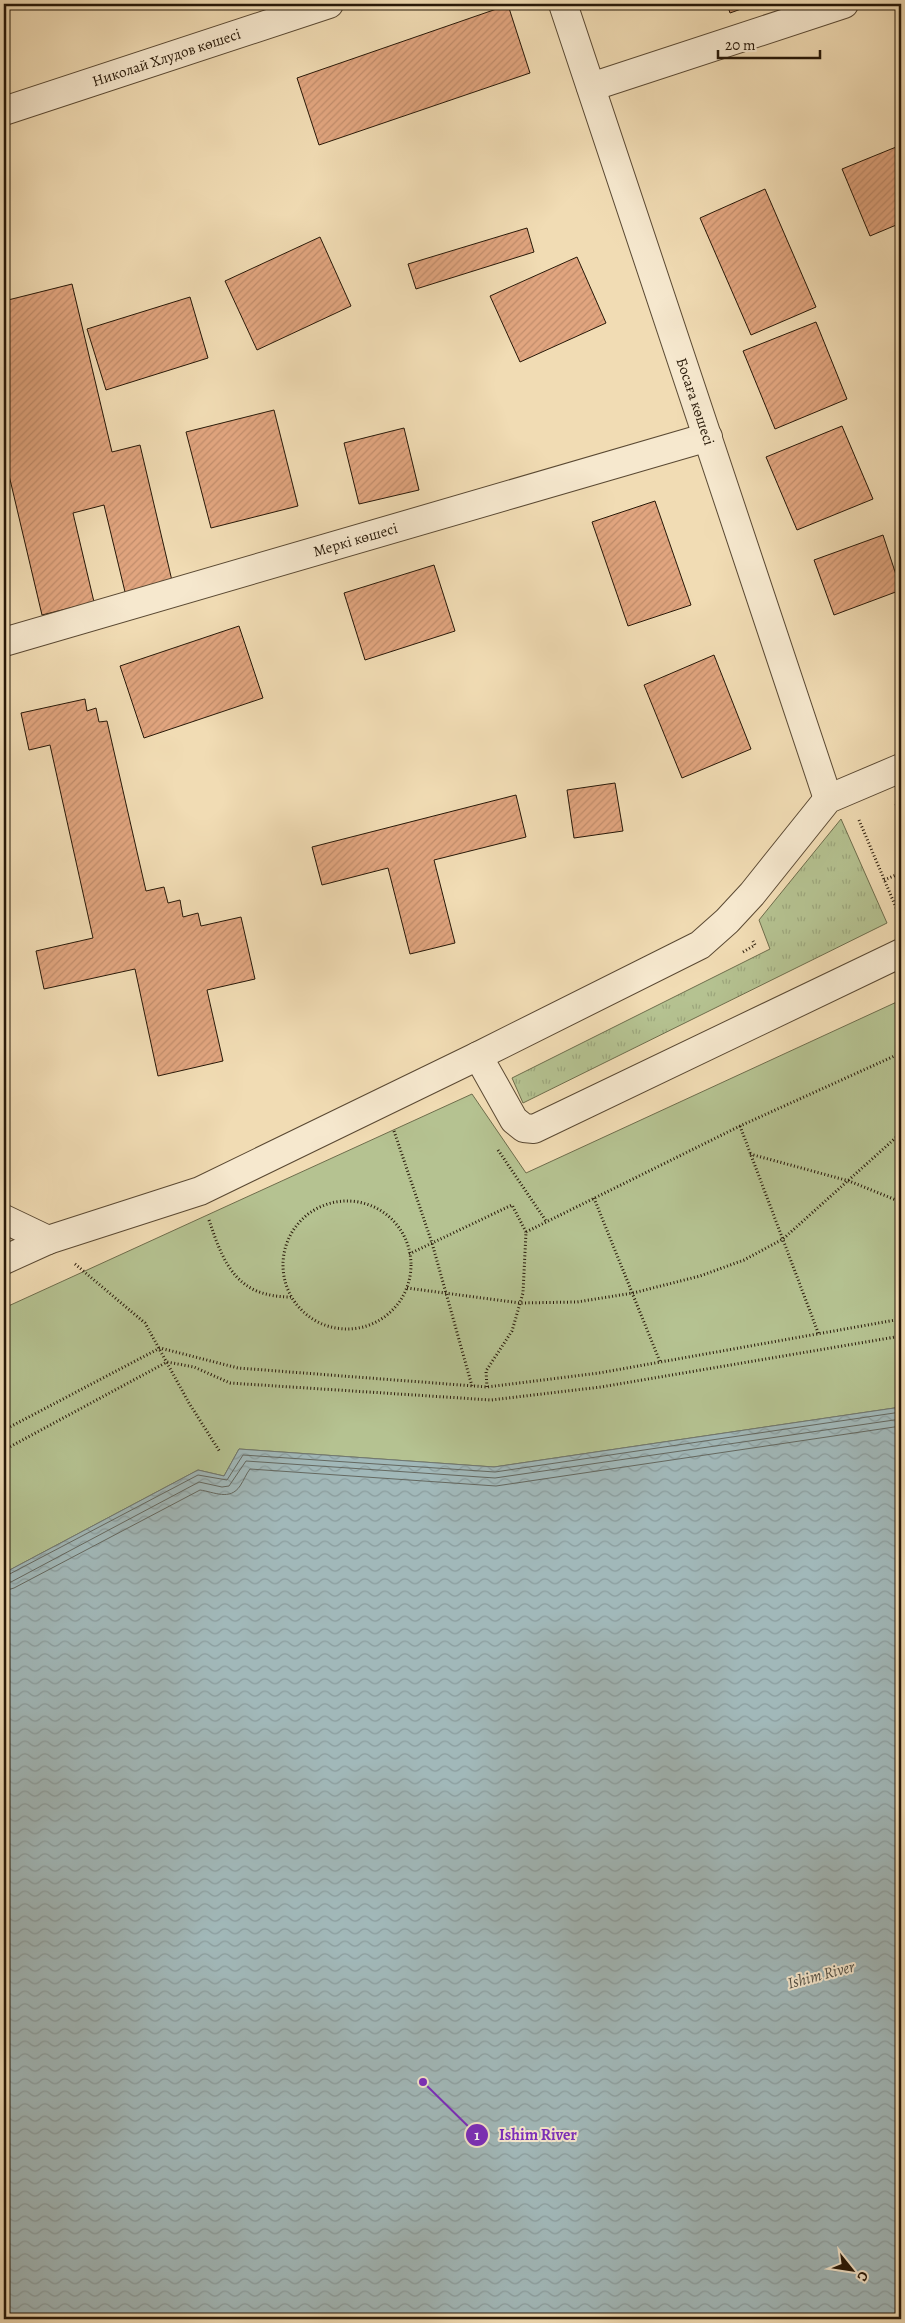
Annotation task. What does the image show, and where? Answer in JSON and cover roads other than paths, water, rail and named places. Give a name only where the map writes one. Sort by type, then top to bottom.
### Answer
[{"type":"street","name":"Николай Хлудов көшесі","points":[[4,111],[329,4]]},
{"type":"street","name":"Босаға көшесі","points":[[563,4],[708,437],[837,795]]},
{"type":"street","points":[[591,87],[844,4]]},
{"type":"street","name":"Меркі көшесі","points":[[4,642],[708,437]]},
{"type":"street","points":[[4,1260],[48,1240],[200,1191],[478,1056],[700,945],[745,901],[837,795],[901,768]]},
{"type":"street","points":[[478,1056],[514,1120],[524,1128],[534,1129],[901,953]]},
{"type":"street","points":[[4,1219],[48,1240]]},
{"type":"water","points":[[901,1407],[901,2319],[4,2319],[4,1573],[198,1470],[224,1476],[239,1449],[494,1467]]},
{"type":"place","name":"Ishim River","points":[[423,2082]]}]
